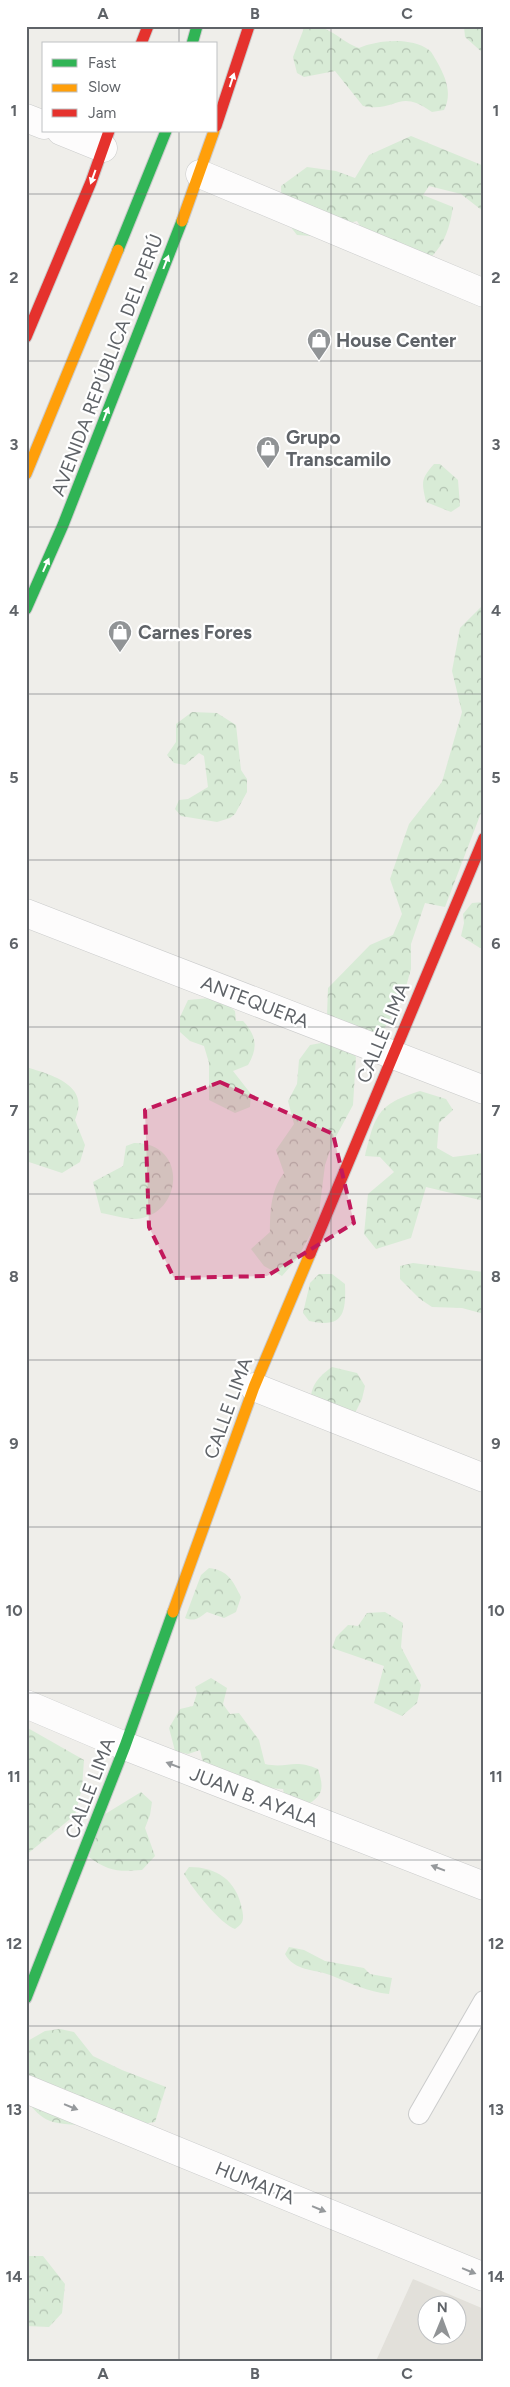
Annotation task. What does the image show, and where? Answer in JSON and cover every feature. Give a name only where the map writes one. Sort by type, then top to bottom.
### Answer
[{"type":"main road","points":[[142,42],[148,26]]},
{"type":"main road","points":[[193,42],[197,26]]},
{"type":"main road","points":[[218,120],[250,26]]},
{"type":"main road","points":[[26,474],[166,132]]},
{"type":"main road","name":"AVENIDA REPÚBLICA DEL PERÚ","points":[[26,609],[63,525],[200,174],[214,132]]},
{"type":"main road","points":[[26,337],[106,140]]},
{"type":"main road","name":"CALLE LIMA","points":[[26,1998],[125,1746],[254,1387],[484,838]]},
{"type":"street","points":[[26,118],[42,124]]},
{"type":"street","points":[[65,132],[106,140]]},
{"type":"street","points":[[200,174],[484,293]]},
{"type":"street","name":"ANTEQUERA","points":[[26,913],[484,1090]]},
{"type":"street","points":[[254,1387],[484,1478]]},
{"type":"street","name":"JUAN B. AYALA","points":[[26,1704],[125,1746],[484,1886]]},
{"type":"street","name":"HUMAITA","points":[[26,2089],[484,2277]]},
{"type":"lane","points":[[419,2114],[484,2001]]},
{"type":"highlighted area","points":[[220,1082],[333,1134],[354,1223],[267,1276],[174,1278],[149,1227],[145,1110]]},
{"type":"shaded area","points":[[413,2279],[448,2294],[418,2294],[418,2344],[468,2344],[468,2302],[484,2309],[484,2361],[376,2361]]},
{"type":"green space","points":[[311,26],[330,31],[359,48],[375,43],[394,41],[413,43],[429,50],[439,66],[447,85],[448,97],[444,110],[432,112],[420,105],[404,101],[384,106],[363,106],[335,71],[304,77],[297,73],[293,57],[304,28]]},
{"type":"green space","points":[[464,26],[484,26],[484,54],[465,37]]},
{"type":"green space","points":[[411,136],[484,166],[484,212],[461,194],[429,186],[423,195],[453,207],[444,239],[435,253],[422,265],[367,237],[357,221],[337,226],[327,237],[297,235],[282,216],[281,186],[307,167],[336,171],[355,178],[369,155]]},
{"type":"green space","points":[[434,464],[440,464],[458,480],[460,506],[451,512],[426,502],[423,482],[426,474]]},
{"type":"green space","points":[[481,607],[484,607],[484,805],[445,907],[425,903],[411,944],[411,969],[405,990],[380,1037],[327,1015],[328,988],[370,945],[393,935],[402,914],[390,879],[409,824],[442,782],[462,712],[452,671],[460,628]]},
{"type":"green space","points":[[192,712],[217,713],[236,725],[241,770],[247,779],[247,792],[235,814],[230,818],[217,822],[181,816],[175,809],[179,800],[188,799],[208,787],[204,756],[199,753],[185,765],[174,763],[167,755],[176,742],[176,724]]},
{"type":"green space","points":[[484,902],[484,948],[480,948],[461,936],[464,923],[463,914],[472,903]]},
{"type":"green space","points":[[210,998],[225,1003],[235,1011],[236,1021],[243,1021],[248,1026],[255,1042],[255,1048],[248,1065],[233,1071],[251,1094],[250,1107],[235,1113],[209,1100],[209,1063],[204,1046],[190,1041],[180,1032],[180,1017],[188,1000]]},
{"type":"green space","points":[[332,1041],[348,1047],[356,1057],[353,1105],[333,1142],[325,1165],[318,1221],[297,1259],[282,1276],[264,1266],[251,1249],[270,1232],[272,1201],[276,1186],[284,1173],[276,1150],[294,1124],[288,1101],[297,1084],[299,1060],[310,1045]]},
{"type":"green space","points":[[26,1067],[66,1083],[78,1098],[79,1108],[75,1120],[85,1145],[80,1162],[62,1173],[26,1161]]},
{"type":"green space","points":[[420,1091],[446,1099],[453,1110],[439,1123],[437,1148],[453,1157],[484,1153],[484,1201],[426,1187],[411,1238],[376,1249],[364,1234],[368,1194],[394,1172],[380,1157],[365,1156],[368,1142],[375,1121],[386,1107],[395,1101]]},
{"type":"green space","points":[[134,1143],[152,1146],[164,1154],[171,1166],[173,1179],[171,1193],[164,1205],[152,1215],[136,1219],[101,1213],[93,1182],[123,1166],[126,1146]]},
{"type":"green space","points":[[413,1263],[484,1272],[484,1314],[462,1308],[432,1307],[420,1299],[400,1279],[400,1266]]},
{"type":"green space","points":[[319,1274],[332,1274],[345,1284],[343,1310],[336,1320],[330,1323],[309,1321],[303,1313],[310,1283]]},
{"type":"green space","points":[[332,1367],[357,1373],[365,1386],[362,1399],[354,1415],[310,1403],[316,1382]]},
{"type":"green space","points":[[209,1568],[221,1571],[229,1577],[235,1586],[241,1597],[236,1612],[224,1618],[207,1612],[199,1618],[185,1618],[201,1575]]},
{"type":"green space","points":[[385,1612],[403,1623],[401,1647],[421,1685],[417,1703],[402,1716],[374,1703],[384,1666],[332,1648],[336,1637],[348,1625],[358,1626],[367,1613]]},
{"type":"green space","points":[[211,1678],[227,1688],[223,1704],[230,1714],[239,1713],[259,1740],[265,1764],[302,1764],[318,1769],[322,1786],[316,1799],[305,1806],[285,1799],[283,1789],[266,1788],[205,1771],[200,1750],[188,1754],[175,1751],[169,1728],[180,1709],[193,1706],[197,1693],[195,1687]]},
{"type":"green space","points":[[26,1727],[84,1760],[82,1788],[75,1815],[26,1855]]},
{"type":"green space","points":[[141,1792],[152,1802],[145,1828],[155,1856],[142,1870],[126,1871],[108,1868],[89,1857],[102,1816]]},
{"type":"green space","points":[[189,1867],[208,1869],[224,1877],[230,1883],[235,1890],[243,1912],[243,1920],[238,1927],[235,1929],[229,1926],[200,1897],[184,1874]]},
{"type":"green space","points":[[289,1947],[304,1950],[325,1961],[364,1968],[370,1974],[392,1978],[389,1994],[366,1989],[330,1975],[299,1967],[289,1960],[285,1954]]},
{"type":"green space","points":[[60,2029],[74,2032],[93,2056],[122,2070],[166,2087],[155,2122],[132,2125],[72,2125],[50,2121],[26,2102],[26,2042],[45,2031]]},
{"type":"green space","points":[[26,2256],[43,2256],[65,2284],[62,2313],[49,2327],[26,2326]]},
{"type":"traffic: fast","points":[[193,42],[197,26]]},
{"type":"traffic: fast","points":[[118,250],[166,132]]},
{"type":"traffic: fast","points":[[26,609],[63,525],[182,221]]},
{"type":"traffic: fast","points":[[26,1998],[125,1746],[173,1612]]},
{"type":"traffic: slow","points":[[182,221],[214,132]]},
{"type":"traffic: slow","points":[[26,474],[118,250]]},
{"type":"traffic: slow","points":[[173,1612],[254,1387],[310,1254]]},
{"type":"traffic: jam","points":[[142,42],[148,26]]},
{"type":"traffic: jam","points":[[218,120],[249,26]]},
{"type":"traffic: jam","points":[[26,337],[91,182],[109,132]]},
{"type":"traffic: jam","points":[[310,1254],[484,838]]},
{"type":"place","name":"House Center","points":[[319,361]]},
{"type":"place","name":"Grupo Transcamilo","points":[[268,469]]},
{"type":"place","name":"Carnes Fores","points":[[120,653]]}]
